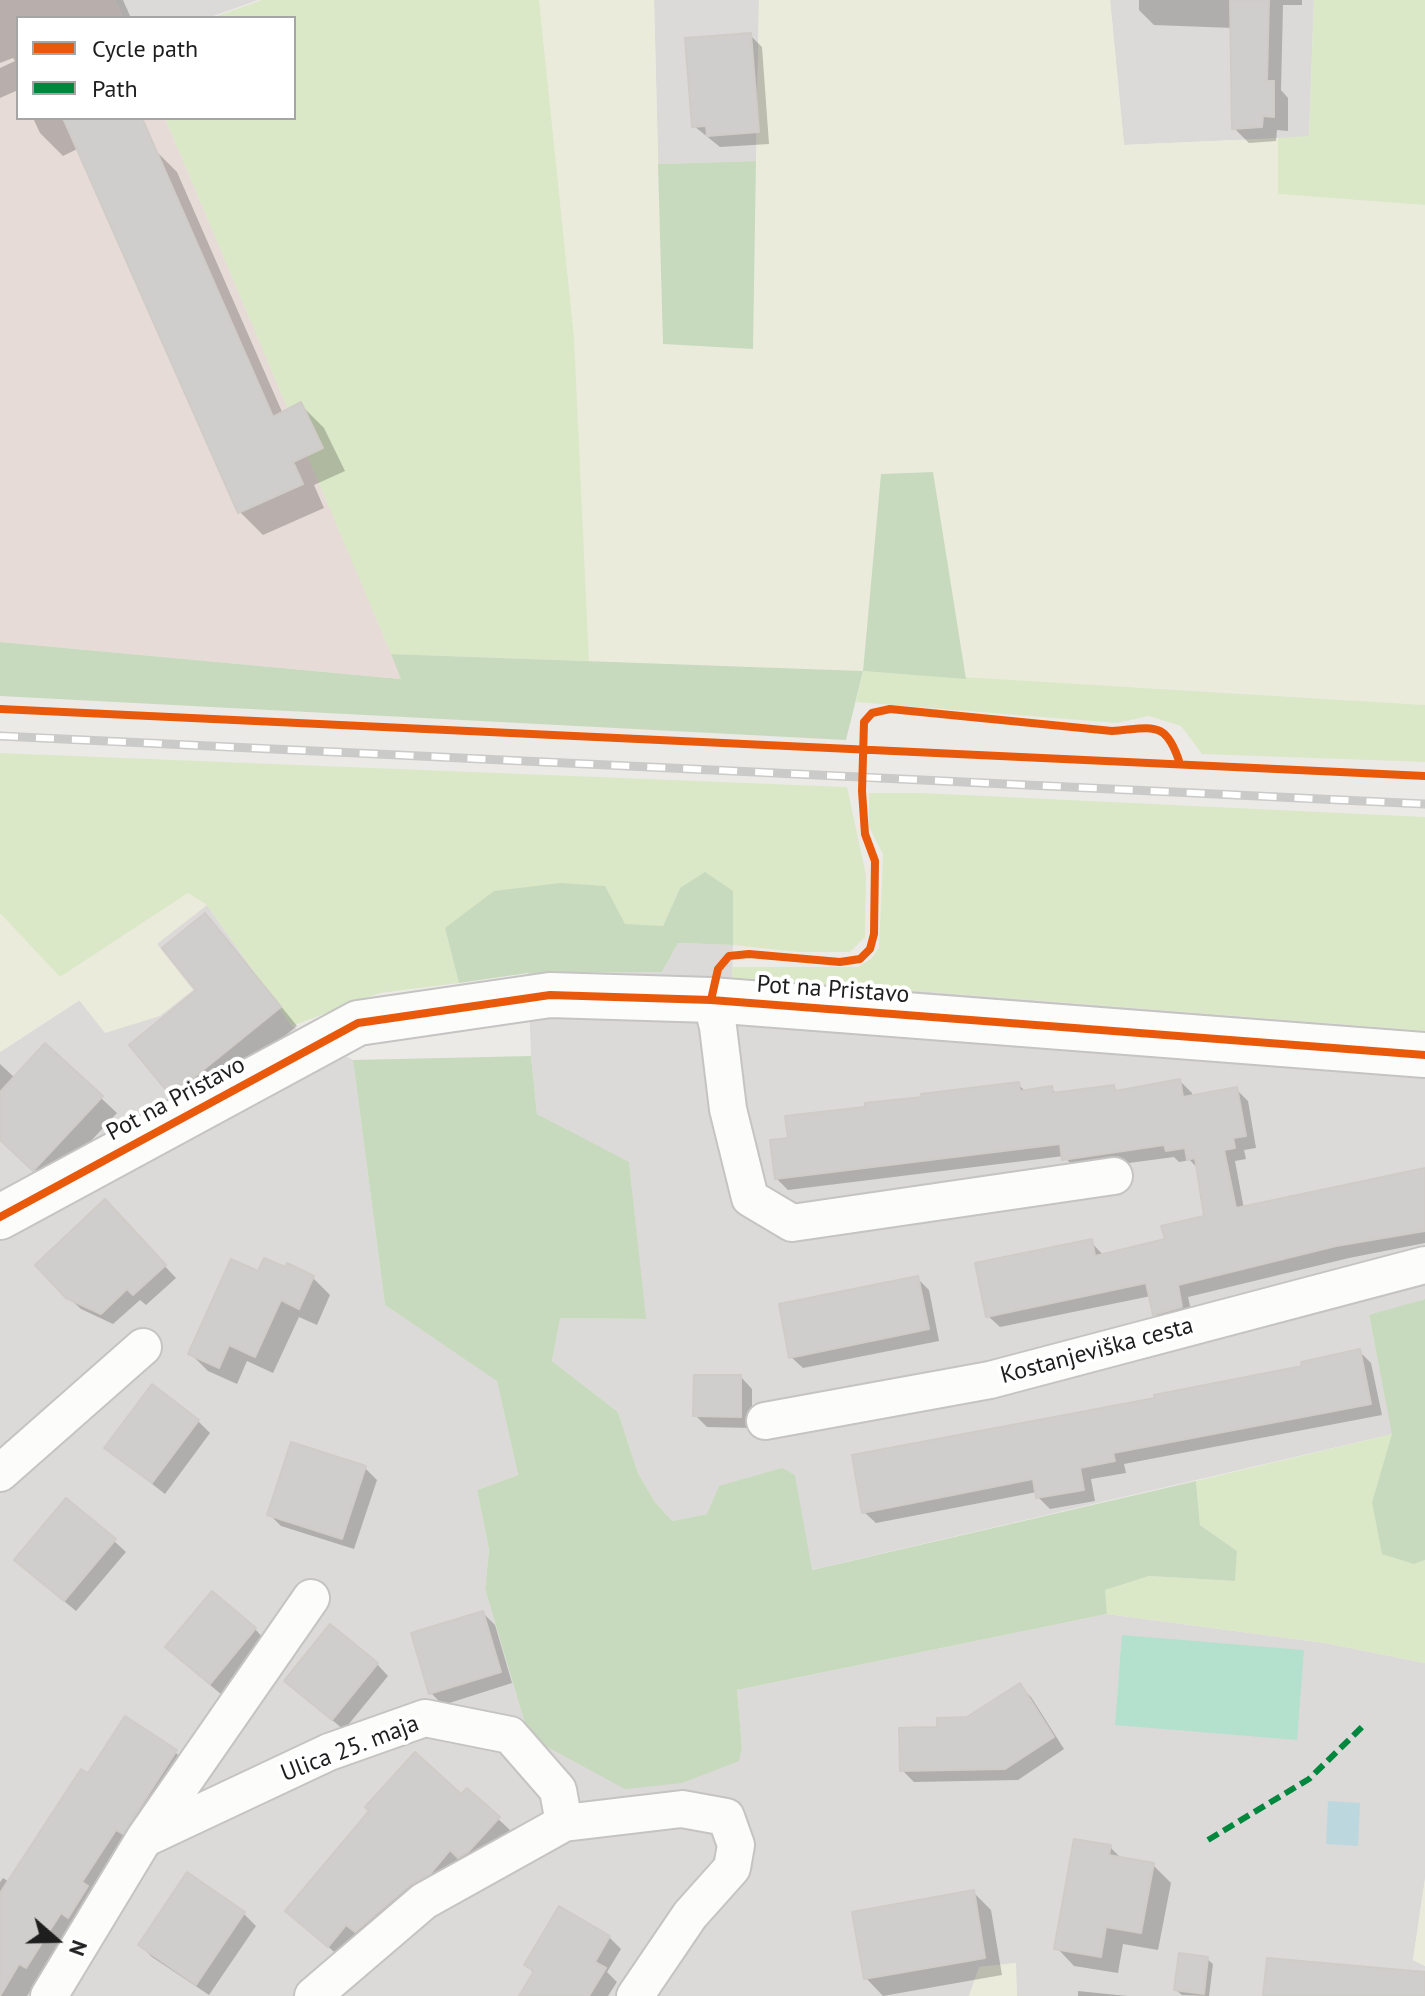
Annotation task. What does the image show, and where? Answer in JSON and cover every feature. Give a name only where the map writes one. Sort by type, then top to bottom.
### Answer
[{"type":"street","name":"Pot na Pristavo","points":[[0,1217],[358,1023],[550,995],[711,1000],[1425,1055]]},
{"type":"street","points":[[711,1000],[718,1027],[728,1109],[750,1198],[792,1223],[1114,1176]]},
{"type":"street","name":"Kostanjeviška cesta","points":[[765,1421],[990,1380],[1425,1265]]},
{"type":"street","points":[[0,1473],[143,1347]]},
{"type":"street","points":[[49,1996],[144,1839],[311,1598]]},
{"type":"street","name":"Ulica 25. maja","points":[[144,1839],[329,1752],[425,1718],[510,1735],[558,1790],[564,1823]]},
{"type":"street","points":[[313,1996],[424,1901],[564,1823],[682,1809],[726,1817],[736,1845],[732,1868],[690,1915],[635,1996]]},
{"type":"shaded area","points":[[0,0],[115,0],[122,16],[16,16],[16,120],[166,120],[402,679],[0,642]]},
{"type":"shaded area","points":[[115,0],[258,0],[214,16],[122,16]]},
{"type":"shaded area","points":[[654,0],[759,0],[756,161],[658,164]]},
{"type":"shaded area","points":[[1110,0],[1314,0],[1309,137],[1124,145]]},
{"type":"shaded area","points":[[207,905],[292,1026],[353,1060],[385,1305],[497,1380],[518,1475],[477,1490],[489,1550],[485,1589],[529,1737],[742,1747],[737,1690],[1107,1614],[1325,1643],[1425,1663],[1425,1879],[1413,1960],[1425,1966],[1425,1996],[1017,1996],[1015,1963],[980,1967],[969,1996],[0,1996],[0,1052],[80,1000]]},
{"type":"shaded area","points":[[678,943],[733,945],[732,981],[893,989],[1425,1031],[1425,1299],[1369,1316],[1393,1434],[811,1570],[795,1476],[707,1514],[672,1521],[655,1502],[638,1473],[618,1412],[552,1361],[559,1318],[645,1319],[629,1163],[537,1114],[528,973],[662,972]]},
{"type":"green space","points":[[262,0],[539,0],[574,337],[589,661],[391,654],[166,120],[296,120],[296,16],[217,16]]},
{"type":"green space","points":[[539,0],[654,0],[663,344],[753,349],[759,0],[1110,0],[1124,145],[1278,138],[1279,194],[1425,205],[1425,705],[966,679],[932,472],[881,474],[863,671],[589,661],[574,337]]},
{"type":"green space","points":[[1314,0],[1425,0],[1425,205],[1278,194],[1278,138],[1309,136]]},
{"type":"green space","points":[[756,161],[753,349],[663,344],[658,164]]},
{"type":"green space","points":[[933,472],[966,679],[863,671],[881,474]]},
{"type":"green space","points":[[0,642],[401,679],[391,654],[863,671],[846,740],[0,696]]},
{"type":"green space","points":[[863,671],[1425,705],[1425,762],[1202,754],[1181,726],[1149,716],[1117,723],[856,702]]},
{"type":"green space","points":[[0,753],[847,787],[866,875],[865,937],[850,952],[798,952],[733,945],[733,891],[680,888],[663,926],[445,928],[459,983],[380,993],[292,1026],[207,905],[188,893],[60,977],[0,913]]},
{"type":"green space","points":[[869,793],[1425,817],[1425,1031],[893,989],[732,981],[732,967],[858,967],[871,959],[879,948],[883,854],[869,827]]},
{"type":"green space","points":[[705,872],[733,891],[733,945],[678,943],[662,972],[528,973],[459,983],[445,928],[494,891],[560,883],[605,886],[625,924],[663,926],[680,888]]},
{"type":"green space","points":[[188,893],[207,905],[157,944],[193,990],[160,1016],[105,1033],[79,1000],[0,1052],[0,913],[61,977]]},
{"type":"green space","points":[[531,1056],[537,1114],[629,1162],[646,1319],[560,1318],[552,1361],[618,1412],[638,1473],[655,1502],[672,1521],[707,1514],[719,1486],[782,1468],[795,1475],[812,1570],[1196,1481],[1200,1525],[1237,1551],[1235,1581],[1149,1576],[1105,1590],[1107,1614],[737,1690],[742,1747],[739,1761],[682,1783],[625,1789],[529,1737],[485,1589],[489,1550],[477,1490],[518,1475],[497,1381],[385,1305],[353,1060]]},
{"type":"green space","points":[[1425,1299],[1425,1560],[1414,1564],[1382,1554],[1372,1502],[1392,1434],[1369,1315]]},
{"type":"green space","points":[[1393,1434],[1372,1502],[1414,1564],[1425,1560],[1425,1663],[1325,1643],[1107,1614],[1104,1590],[1149,1576],[1234,1581],[1237,1551],[1200,1525],[1196,1481]]},
{"type":"green space","points":[[1122,1635],[1304,1650],[1297,1740],[1115,1725]]},
{"type":"green space","points":[[1425,1879],[1425,1966],[1413,1960]]},
{"type":"green space","points":[[1016,1963],[1017,1996],[969,1996],[979,1967]]},
{"type":"water","points":[[1328,1801],[1360,1803],[1358,1846],[1326,1844]]},
{"type":"building","points":[[1230,0],[1269,0],[1267,81],[1274,81],[1274,117],[1263,116],[1262,127],[1232,129]]},
{"type":"building","points":[[751,33],[759,132],[707,136],[706,126],[692,127],[685,38]]},
{"type":"building","points":[[64,120],[143,120],[273,417],[301,402],[323,448],[293,462],[303,484],[238,513]]},
{"type":"building","points":[[205,913],[281,1007],[171,1096],[129,1045],[196,990],[162,948]]},
{"type":"building","points":[[45,1043],[103,1096],[33,1171],[0,1140],[0,1092]]},
{"type":"building","points":[[1180,1079],[1183,1097],[1237,1087],[1246,1136],[1233,1138],[1235,1148],[1224,1150],[1236,1208],[1425,1168],[1425,1231],[1336,1246],[1178,1285],[1182,1307],[1153,1315],[1146,1283],[986,1317],[975,1263],[1092,1239],[1095,1256],[1165,1239],[1161,1226],[1204,1216],[1195,1158],[1187,1160],[1185,1148],[1166,1151],[1164,1145],[1062,1160],[1060,1144],[775,1179],[770,1140],[788,1138],[785,1116],[865,1107],[865,1103],[1019,1082],[1020,1091],[1052,1086],[1053,1093],[1114,1085],[1115,1091]]},
{"type":"building","points":[[105,1199],[166,1265],[133,1295],[127,1289],[101,1314],[66,1298],[35,1265]]},
{"type":"building","points":[[264,1258],[285,1267],[287,1263],[314,1276],[299,1309],[281,1300],[255,1357],[229,1345],[219,1368],[188,1354],[231,1259],[258,1271]]},
{"type":"building","points":[[918,1276],[929,1329],[789,1358],[779,1304]]},
{"type":"building","points":[[1360,1349],[1371,1404],[1113,1453],[1115,1461],[1080,1468],[1084,1490],[1036,1498],[1033,1479],[862,1513],[852,1455],[1155,1398],[1154,1395],[1302,1366],[1301,1362]]},
{"type":"building","points":[[694,1375],[741,1375],[741,1417],[693,1416]]},
{"type":"building","points":[[152,1384],[199,1420],[152,1483],[104,1448]]},
{"type":"building","points":[[291,1442],[366,1466],[342,1539],[267,1515]]},
{"type":"building","points":[[66,1498],[116,1539],[64,1601],[14,1560]]},
{"type":"building","points":[[212,1591],[256,1628],[210,1684],[165,1647]]},
{"type":"building","points":[[483,1611],[501,1672],[429,1694],[411,1633]]},
{"type":"building","points":[[330,1624],[378,1663],[332,1720],[284,1681]]},
{"type":"building","points":[[1020,1683],[1054,1737],[1005,1769],[900,1771],[899,1728],[937,1727],[937,1718],[967,1717]]},
{"type":"building","points":[[125,1716],[177,1750],[123,1834],[116,1830],[82,1882],[88,1886],[68,1918],[61,1913],[26,1968],[19,1964],[0,1996],[0,1893],[81,1769],[88,1773]]},
{"type":"building","points":[[415,1752],[461,1794],[467,1788],[500,1817],[468,1852],[458,1858],[450,1850],[430,1874],[410,1885],[355,1932],[346,1925],[328,1947],[285,1911],[369,1811],[365,1807]]},
{"type":"building","points":[[1074,1839],[1111,1845],[1109,1855],[1154,1863],[1141,1933],[1106,1927],[1101,1957],[1054,1949]]},
{"type":"building","points":[[187,1872],[245,1912],[196,1985],[138,1945]]},
{"type":"building","points":[[974,1890],[985,1958],[864,1979],[852,1912]]},
{"type":"building","points":[[559,1906],[610,1936],[595,1962],[606,1968],[589,1996],[519,1996],[534,1971],[524,1965]]},
{"type":"building","points":[[1179,1953],[1208,1957],[1204,1994],[1174,1990]]},
{"type":"building","points":[[1267,1958],[1425,1972],[1425,1996],[1263,1996]]},
{"type":"railway","points":[[0,736],[1425,804]]},
{"type":"marked path","points":[[1208,1840],[1309,1779],[1362,1727]]},
{"type":"cycle path","points":[[0,709],[1425,776]]},
{"type":"cycle path","points":[[711,1000],[718,969],[729,956],[749,954],[840,962],[860,959],[870,949],[874,934],[875,861],[865,834],[862,791],[864,722],[872,713],[890,709],[1112,731],[1148,728],[1163,733],[1169,739],[1180,764]]},
{"type":"cycle path","points":[[0,1217],[358,1023],[550,995],[711,1000],[1425,1055]]}]
